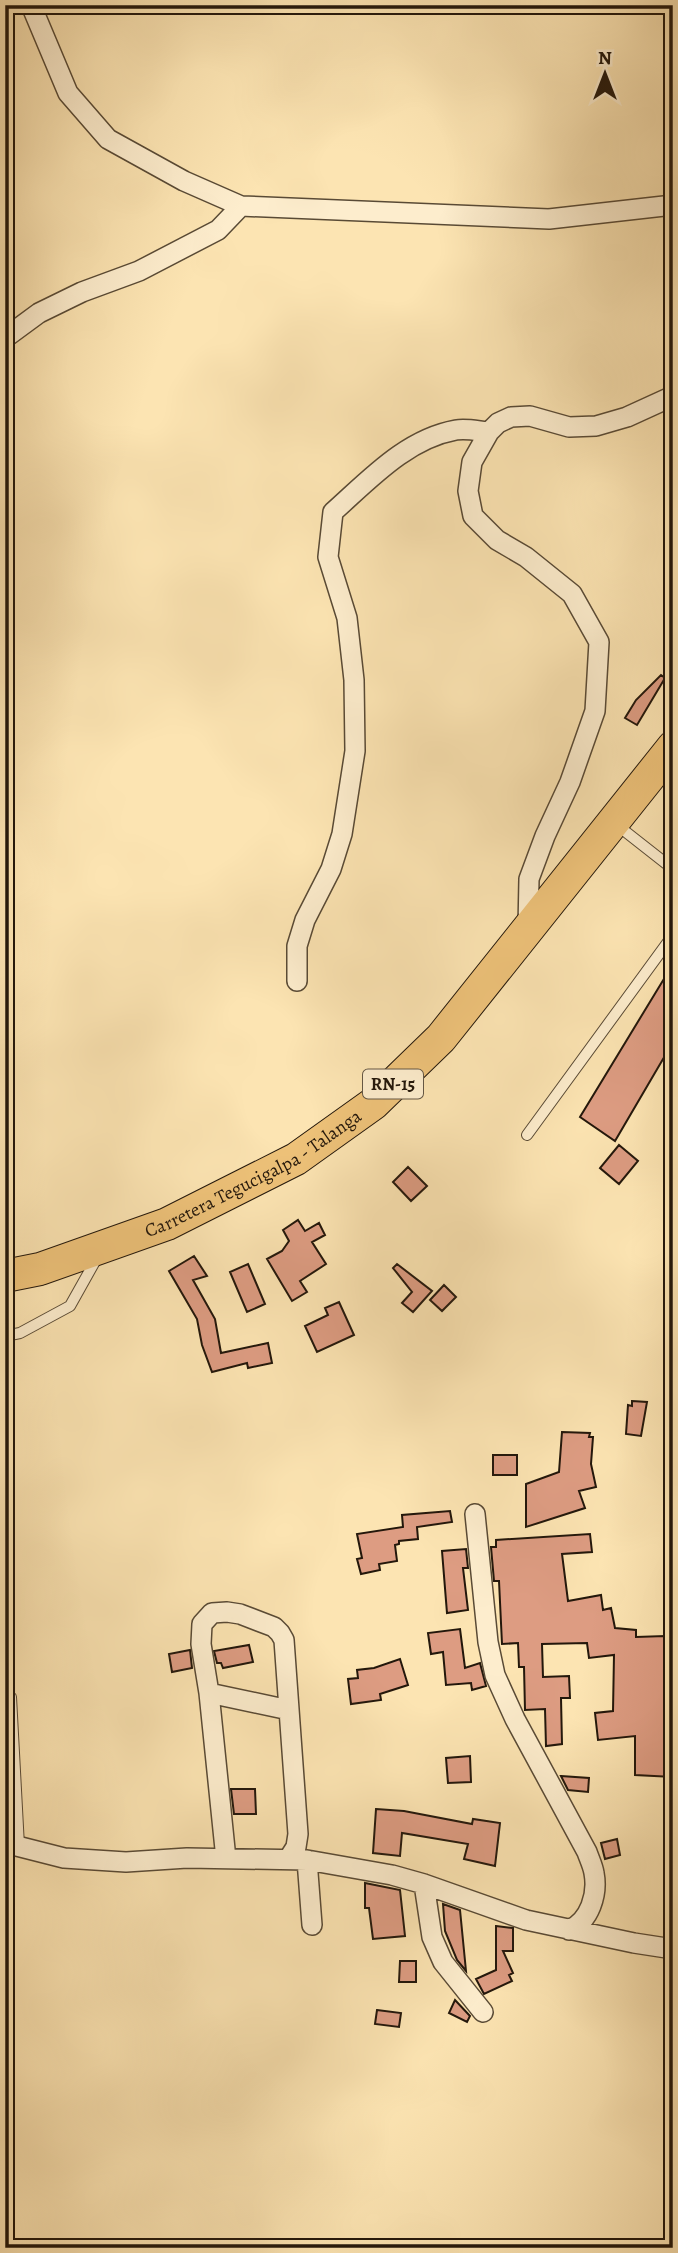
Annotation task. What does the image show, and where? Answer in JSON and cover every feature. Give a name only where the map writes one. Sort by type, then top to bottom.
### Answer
[{"type":"main road","name":"Carretera Tegucigalpa - Talanga","points":[[5,1276],[40,1269],[167,1224],[296,1159],[373,1104],[441,1038],[673,747]]},
{"type":"street","points":[[31,5],[68,93],[108,139],[184,181],[241,206],[549,219],[673,205]]},
{"type":"street","points":[[5,338],[39,313],[82,292],[139,271],[218,230],[241,206]]},
{"type":"street","points":[[528,932],[529,879],[570,782],[595,711],[599,642],[572,594],[526,557],[497,540],[473,516],[468,491],[472,462],[489,432],[498,423],[511,417],[530,416],[569,427],[596,426],[626,417],[673,396]]},
{"type":"street","points":[[297,981],[297,946],[304,920],[331,869],[342,834],[355,751],[354,680],[347,618],[328,557],[333,512],[389,462],[426,438],[458,429],[489,432]]},
{"type":"street","points":[[475,1514],[488,1642],[495,1675],[515,1719],[587,1852],[595,1873],[594,1891],[584,1920],[569,1930]]},
{"type":"street","points":[[226,1859],[209,1693],[201,1644],[202,1624],[212,1613],[227,1612],[265,1623],[281,1633],[284,1640],[298,1834],[296,1847],[312,1925]]},
{"type":"street","points":[[209,1693],[289,1710]]},
{"type":"street","points":[[12,1845],[64,1858],[126,1862],[187,1858],[298,1859],[392,1875],[526,1920],[673,1949]]},
{"type":"street","points":[[424,1884],[432,1937],[443,1962],[483,2012]]},
{"type":"lane","points":[[613,823],[673,869]]},
{"type":"lane","points":[[527,1135],[673,935]]},
{"type":"lane","points":[[5,1336],[20,1333],[70,1306],[104,1246]]},
{"type":"lane","points":[[5,1692],[11,1697],[12,1845]]},
{"type":"building","points":[[661,675],[665,678],[637,725],[625,718],[636,700]]},
{"type":"building","points":[[673,964],[673,1042],[615,1141],[580,1117]]},
{"type":"building","points":[[619,1145],[638,1161],[619,1184],[600,1168]]},
{"type":"building","points":[[408,1167],[427,1186],[411,1201],[393,1182]]},
{"type":"building","points":[[298,1220],[305,1231],[319,1223],[325,1235],[312,1242],[326,1264],[300,1281],[307,1292],[292,1301],[267,1259],[282,1251],[289,1241],[283,1230]]},
{"type":"building","points":[[194,1256],[207,1276],[193,1280],[215,1319],[221,1353],[268,1343],[272,1363],[248,1368],[247,1363],[212,1372],[202,1345],[197,1319],[169,1271]]},
{"type":"building","points":[[248,1264],[265,1304],[247,1312],[230,1272]]},
{"type":"building","points":[[397,1264],[432,1291],[413,1312],[402,1303],[412,1292],[393,1268]]},
{"type":"building","points":[[444,1285],[456,1297],[442,1311],[430,1300]]},
{"type":"building","points":[[339,1302],[354,1335],[317,1352],[305,1326],[328,1315],[325,1308]]},
{"type":"building","points":[[632,1401],[647,1402],[641,1436],[626,1434],[628,1405],[632,1406]]},
{"type":"building","points":[[562,1432],[590,1433],[589,1437],[593,1437],[591,1464],[596,1487],[579,1491],[585,1508],[526,1527],[526,1484],[559,1472]]},
{"type":"building","points":[[493,1455],[517,1455],[517,1475],[493,1475]]},
{"type":"building","points":[[450,1511],[452,1522],[417,1527],[418,1539],[399,1541],[399,1544],[395,1545],[397,1561],[379,1564],[380,1570],[361,1574],[357,1559],[362,1558],[357,1534],[403,1527],[402,1515]]},
{"type":"building","points":[[590,1534],[592,1552],[562,1554],[568,1601],[601,1595],[603,1610],[611,1608],[615,1628],[636,1630],[636,1637],[665,1636],[669,1659],[669,1763],[673,1763],[673,1777],[635,1775],[635,1736],[598,1740],[595,1713],[613,1711],[614,1655],[589,1658],[587,1643],[542,1644],[543,1677],[569,1676],[570,1698],[561,1698],[562,1744],[546,1746],[545,1709],[525,1710],[524,1667],[519,1667],[518,1643],[502,1644],[499,1581],[494,1581],[491,1547],[496,1547],[496,1540]]},
{"type":"building","points":[[466,1549],[468,1568],[463,1568],[468,1610],[447,1613],[442,1551]]},
{"type":"building","points":[[460,1629],[465,1668],[480,1663],[486,1686],[472,1690],[471,1683],[446,1685],[443,1652],[431,1654],[428,1633]]},
{"type":"building","points":[[249,1645],[253,1662],[223,1668],[221,1663],[217,1663],[214,1651]]},
{"type":"building","points":[[190,1650],[192,1668],[172,1672],[169,1654]]},
{"type":"building","points":[[400,1659],[408,1685],[380,1694],[381,1700],[351,1704],[348,1679],[358,1678],[357,1670],[374,1668]]},
{"type":"building","points":[[470,1756],[471,1782],[448,1783],[446,1758]]},
{"type":"building","points":[[561,1776],[589,1778],[588,1792],[568,1790]]},
{"type":"building","points":[[231,1789],[255,1789],[256,1814],[234,1814]]},
{"type":"building","points":[[376,1809],[404,1811],[472,1824],[473,1819],[500,1823],[495,1866],[464,1859],[468,1844],[402,1833],[400,1856],[373,1853]]},
{"type":"building","points":[[617,1839],[620,1855],[605,1859],[601,1843]]},
{"type":"building","points":[[365,1883],[400,1890],[405,1936],[373,1939],[369,1908],[365,1908]]},
{"type":"building","points":[[443,1904],[460,1910],[466,1971],[457,1960],[445,1931]]},
{"type":"building","points":[[496,1926],[513,1928],[513,1951],[503,1951],[513,1973],[509,1975],[512,1981],[484,1994],[476,1979],[496,1970]]},
{"type":"building","points":[[400,1961],[416,1961],[416,1982],[399,1982]]},
{"type":"building","points":[[455,2000],[470,2016],[467,2022],[449,2013]]},
{"type":"building","points":[[377,2010],[401,2013],[399,2027],[375,2024]]}]
